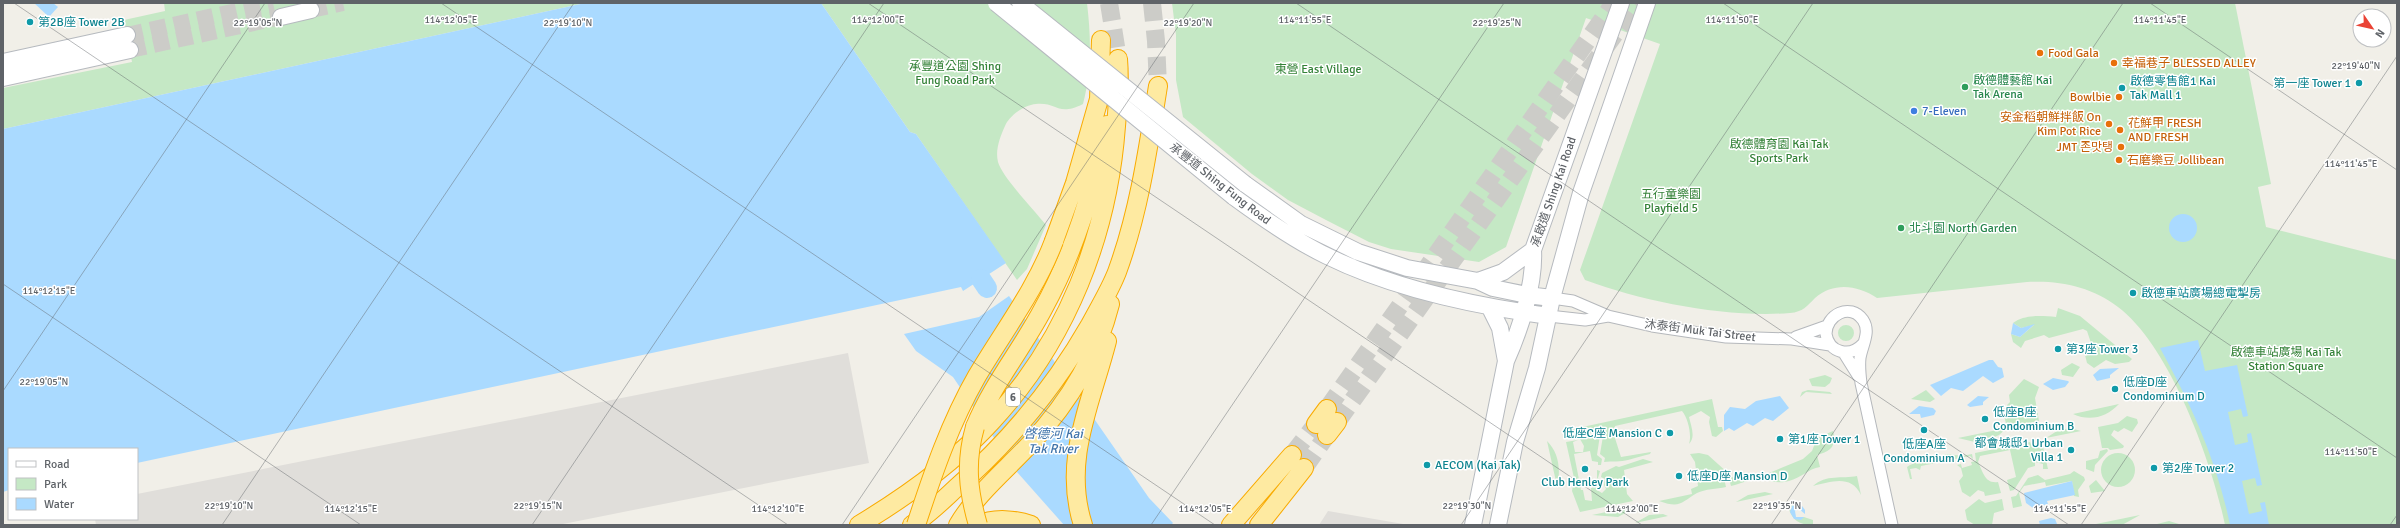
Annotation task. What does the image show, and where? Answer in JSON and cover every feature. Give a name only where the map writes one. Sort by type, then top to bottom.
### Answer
[{"type":"highway","points":[[916,525],[940,455],[963,401],[1036,278],[1054,241],[1075,183],[1099,99],[1101,40]]},
{"type":"highway","name":"6","points":[[859,525],[947,463],[992,422],[1016,394],[1033,370],[1063,318],[1082,281],[1095,246],[1108,193],[1120,78],[1118,59],[1099,161],[1090,194],[1067,260],[1043,309],[1000,378],[978,420],[968,458],[970,517]]},
{"type":"highway","name":"6","points":[[912,525],[962,484],[1002,446],[1025,420],[1079,343],[1117,273],[1142,186],[1158,86]]},
{"type":"highway","points":[[1083,525],[1076,493],[1076,453],[1095,364],[1111,320],[1117,273]]},
{"type":"highway","points":[[970,517],[1095,364]]},
{"type":"highway","points":[[1231,525],[1298,462],[1259,525]]},
{"type":"highway","points":[[970,517],[984,525]]},
{"type":"highway","points":[[970,517],[984,522],[1005,520],[1031,525]]},
{"type":"main road","name":"承豐道 Shing Fung Road","points":[[996,3],[1234,197],[1293,238],[1380,279],[1490,308],[1549,316]]},
{"type":"main road","name":"承豐道 Shing Fung Road","points":[[1020,3],[1245,184],[1300,224],[1358,252],[1407,268],[1478,281],[1493,288],[1527,295],[1552,298]]},
{"type":"main road","name":"承啟道 Shing Kai Road","points":[[1474,525],[1506,361],[1515,341],[1533,268],[1533,250],[1621,3]]},
{"type":"main road","points":[[1498,525],[1515,442],[1581,193],[1647,3]]},
{"type":"main road","points":[[281,17],[311,10]]},
{"type":"main road","points":[[3,62],[129,42],[3,78]]},
{"type":"main road","points":[[1478,281],[1503,272],[1533,250]]},
{"type":"main road","points":[[1490,308],[1501,331],[1506,361]]},
{"type":"street","name":"沐泰街 Muk Tai Street","points":[[1552,298],[1573,301],[1608,316],[1652,326],[1726,337],[1792,339],[1830,344],[1844,352],[1861,383]]},
{"type":"street","name":"沐泰街 Muk Tai Street","points":[[1792,339],[1827,326],[1830,319],[1838,313],[1846,312],[1857,314],[1863,320],[1866,329],[1860,360],[1861,383],[1892,525]]},
{"type":"street","name":"沐泰街 Muk Tai Street","points":[[1549,316],[1585,320],[1608,316]]},
{"type":"street","points":[[1827,326],[1826,334],[1830,344]]},
{"type":"street","points":[[1844,352],[1854,351],[1863,344]]},
{"type":"shaded area","points":[[848,353],[869,463],[558,525],[96,525],[95,520],[138,520],[138,494]]},
{"type":"shaded area","points":[[1328,511],[1409,525],[1319,525]]},
{"type":"green space","points":[[164,3],[585,3],[3,129],[3,88],[132,62],[124,20],[165,11]]},
{"type":"green space","name":"承豐道公園 Shing Fung Road Park","points":[[821,3],[1087,3],[1090,54],[1088,79],[1083,104],[1068,109],[1043,104],[1027,106],[1010,118],[998,144],[997,157],[1001,168],[1012,185],[1046,225],[1027,269],[1017,280],[916,134],[910,132]]},
{"type":"green space","name":"啟德體育園 Kai Tak Sports Park","points":[[1172,3],[2235,3],[2271,184],[2258,187],[2266,227],[2397,260],[2397,525],[2225,525],[2219,499],[2199,439],[2186,407],[2155,349],[2137,325],[2118,307],[2097,294],[2075,286],[2051,282],[2027,282],[1877,298],[1862,290],[1846,287],[1830,289],[1822,293],[1798,311],[1790,313],[1765,314],[1713,311],[1686,307],[1633,295],[1585,280],[1580,270],[1660,44],[1586,18],[1506,247],[1479,262],[1391,249],[1369,242],[1288,200],[1252,174],[1183,117],[1176,80],[1176,35]]},
{"type":"green space","points":[[2058,308],[2080,316],[2132,359],[2129,362],[2115,364],[2106,360],[2094,368],[2087,363],[2085,355],[2092,346],[2087,331],[2083,329],[2049,338],[2044,335],[2025,341],[2021,348],[2013,342],[2011,334],[2020,337],[2034,325],[2021,328],[2013,323],[2028,317],[2056,317]]},
{"type":"green space","points":[[1843,325],[1849,325],[1854,330],[1852,339],[1849,341],[1843,341],[1838,336],[1838,330]]},
{"type":"green space","points":[[2072,363],[2080,367],[2073,377],[2062,375],[2061,370]]},
{"type":"green space","points":[[1825,375],[1832,378],[1830,383],[1825,387],[1812,386],[1809,379]]},
{"type":"green space","points":[[2024,379],[2039,387],[2035,398],[2039,421],[2007,428],[2004,415],[2008,414],[2007,405],[2010,402],[2009,395]]},
{"type":"green space","points":[[1808,390],[1830,392],[1832,394],[1806,392],[1800,397],[1802,392]]},
{"type":"green space","points":[[1926,390],[1935,399],[1930,402],[1911,399]]},
{"type":"green space","points":[[1712,399],[1718,427],[1722,427],[1723,431],[1716,437],[1712,436],[1709,422],[1710,417],[1701,411],[1689,417],[1693,435],[1689,444],[1689,427],[1682,411],[1615,426],[1614,435],[1621,457],[1651,452],[1650,454],[1628,460],[1604,462],[1605,458],[1600,454],[1603,436],[1600,431],[1565,438],[1564,431]]},
{"type":"green space","points":[[2119,404],[2109,412],[2098,417],[2086,418],[2073,414]]},
{"type":"green space","points":[[2127,416],[2137,419],[2138,423],[2132,432],[2124,428],[2118,432],[2114,430],[2111,435],[2124,446],[2123,448],[2110,450],[2108,448],[2102,448],[2098,427],[2118,423]]},
{"type":"green space","points":[[2007,428],[1999,435],[1985,441],[1975,442],[1958,438]]},
{"type":"green space","points":[[2070,428],[2081,431],[2046,438],[2057,431]]},
{"type":"green space","points":[[1833,431],[1834,441],[1832,447],[1826,452],[1817,455],[1820,467],[1793,480],[1785,482],[1775,482],[1762,479],[1752,480],[1803,459],[1812,451],[1817,438]]},
{"type":"green space","points":[[1600,435],[1597,455],[1602,459],[1601,465],[1598,465],[1598,462],[1592,461],[1590,451],[1574,454],[1581,490],[1583,490],[1585,500],[1592,501],[1591,488],[1597,487],[1597,470],[1600,471],[1598,478],[1602,481],[1597,490],[1602,493],[1606,489],[1604,485],[1605,479],[1601,477],[1602,473],[1616,466],[1619,467],[1643,459],[1653,462],[1624,470],[1627,494],[1633,501],[1580,512],[1572,491],[1574,478],[1566,442],[1578,440],[1573,442],[1575,452],[1583,452],[1584,446],[1580,439]]},
{"type":"green space","points":[[1547,441],[1554,451],[1558,462],[1559,474],[1557,486]]},
{"type":"green space","points":[[2030,442],[2032,447],[2041,445],[2043,447],[2048,469],[2043,469],[2043,464],[2035,462],[2035,466],[2028,468],[2014,490],[2010,491],[2007,480],[2016,477],[2010,450],[1980,456],[1978,462],[1983,473],[1990,481],[1998,482],[2001,493],[1985,496],[1984,492],[1978,490],[1970,497],[1962,492],[1959,481],[1963,476],[1961,468],[1957,465],[1961,464],[1962,468],[1972,465],[1971,462],[1976,461],[1975,453]]},
{"type":"green space","points":[[2107,449],[2108,451],[2095,465],[2094,472],[2086,469],[2086,461],[2098,458],[2100,451]]},
{"type":"green space","points":[[1699,453],[1708,455],[1728,473],[1724,478],[1726,487],[1697,493],[1684,502],[1676,504],[1659,501],[1692,494],[1691,489],[1698,486],[1695,462],[1690,454]]},
{"type":"green space","points":[[2115,453],[2121,453],[2125,454],[2132,460],[2135,470],[2134,477],[2128,484],[2121,487],[2115,487],[2111,486],[2104,480],[2101,473],[2101,467],[2102,463],[2108,456]]},
{"type":"green space","points":[[1948,454],[1962,456],[1972,454],[1973,459],[1970,456],[1921,466],[1920,470],[1916,468],[1910,469],[1912,479],[1910,479],[1907,467],[1910,465],[1930,457]]},
{"type":"green space","points":[[2074,471],[2084,477],[2085,480],[2078,490],[2079,497],[2074,496],[2072,481],[2046,486],[2045,482],[2024,486],[2019,493],[2022,506],[2013,508],[2011,497],[2016,496],[2028,478],[2038,475],[2045,480],[2070,474]]},
{"type":"green space","points":[[1857,476],[1861,495],[1857,488],[1846,482],[1840,481],[1813,486],[1818,482],[1829,478]]},
{"type":"green space","points":[[1732,477],[1739,480],[1752,480],[1731,486],[1729,479]]},
{"type":"green space","points":[[2096,480],[2105,491],[2091,493],[2089,486]]},
{"type":"green space","points":[[1765,492],[1773,494],[1736,502],[1748,495]]},
{"type":"green space","points":[[1979,499],[1985,503],[2002,499],[2004,510],[1994,513],[1992,525],[1975,525],[1967,520],[1965,510]]},
{"type":"green space","points":[[1795,501],[1794,518],[1790,513],[1787,503]]},
{"type":"green space","points":[[1640,505],[1618,517],[1592,515]]},
{"type":"green space","points":[[1663,514],[1668,516],[1635,523],[1649,515]]},
{"type":"green space","points":[[2140,515],[2122,525],[2096,524]]},
{"type":"green space","points":[[1804,517],[1813,520],[1813,525],[1807,525],[1794,518]]},
{"type":"green space","points":[[2169,521],[2179,524],[2153,525]]},
{"type":"water","points":[[34,3],[53,3],[58,7],[49,17]]},
{"type":"water","points":[[585,3],[821,3],[910,132],[916,134],[1006,263],[963,291],[961,287],[138,463],[138,448],[8,448],[8,490],[3,492],[3,129]]},
{"type":"water","points":[[2183,214],[2193,218],[2197,228],[2193,238],[2183,242],[2173,238],[2169,228],[2173,218]]},
{"type":"water","name":"啓德河 Kai Tak River","points":[[1009,296],[1149,498],[1173,523],[1171,525],[1064,525],[1017,472],[953,377],[916,351],[904,334],[979,317]]},
{"type":"water","points":[[2013,323],[2021,328],[2035,324],[2020,337],[2011,334]]},
{"type":"water","points":[[2198,340],[2205,371],[2237,365],[2248,416],[2243,417],[2241,409],[2228,412],[2235,445],[2248,442],[2247,434],[2251,433],[2262,485],[2257,486],[2255,478],[2242,481],[2249,514],[2262,511],[2260,503],[2265,502],[2269,525],[2230,525],[2218,478],[2202,434],[2182,390],[2160,348]]},
{"type":"water","points":[[1989,360],[1993,360],[1998,367],[2002,368],[2004,377],[1993,383],[1983,376],[1963,391],[1951,388],[1941,396],[1930,385]]},
{"type":"water","points":[[2119,368],[2110,375],[2110,378],[2097,381],[2093,375],[2100,369]]},
{"type":"water","points":[[2053,378],[2069,382],[2065,387],[2053,390],[2043,384]]},
{"type":"water","points":[[1780,396],[1789,408],[1773,421],[1765,418],[1753,426],[1747,423],[1734,431],[1729,428],[1724,431],[1724,415],[1730,407],[1745,409],[1756,401]]},
{"type":"water","points":[[1978,396],[1989,397],[1983,402],[1983,405],[1970,407],[1967,405]]},
{"type":"water","points":[[1919,406],[1933,408],[1936,411],[1934,415],[1921,418],[1920,414],[1909,414]]},
{"type":"water","points":[[2072,481],[2075,495],[2047,501],[2048,504],[2033,508],[2026,503],[2024,493]]},
{"type":"water","points":[[1796,504],[1802,506],[1805,510],[1805,514],[1799,509],[1795,511],[1796,517],[1804,517],[1801,520],[1794,519],[1790,512],[1792,506]]},
{"type":"water","points":[[2051,518],[2055,519],[2057,524],[2040,525],[2039,521]]},
{"type":"waterway","name":"啓德河 Kai Tak River","points":[[981,279],[987,288]]},
{"type":"tunnel","points":[[127,35],[273,3]]},
{"type":"tunnel","points":[[311,10],[343,3]]},
{"type":"tunnel","points":[[1109,3],[1118,59]]},
{"type":"tunnel","points":[[1152,3],[1156,41],[1158,86]]},
{"type":"tunnel","points":[[1327,409],[1614,3]]},
{"type":"tunnel","points":[[1337,422],[1637,3]]},
{"type":"tunnel","points":[[130,50],[281,17]]},
{"type":"tunnel","points":[[1292,455],[1316,424]]},
{"type":"tunnel","points":[[1304,468],[1327,435]]},
{"type":"place","name":"第2B座 Tower 2B","points":[[30,22]]},
{"type":"place","name":"Food Gala","points":[[2040,53]]},
{"type":"place","name":"幸福巷子 BLESSED ALLEY","points":[[2114,63]]},
{"type":"place","name":"第一座 Tower 1","points":[[2359,83]]},
{"type":"place","name":"啟德體藝館 Kai Tak Arena","points":[[1965,87]]},
{"type":"place","name":"啟德零售館1 Kai Tak Mall 1","points":[[2122,88]]},
{"type":"place","name":"Bowlbie","points":[[2119,97]]},
{"type":"place","name":"7-Eleven","points":[[1914,111]]},
{"type":"place","name":"安金稻朝鮮拌飯 On Kim Pot Rice","points":[[2109,124]]},
{"type":"place","name":"花鮮甲 FRESH AND FRESH","points":[[2120,130]]},
{"type":"place","name":"JMT 존맛탱","points":[[2121,147]]},
{"type":"place","name":"石磨樂豆 Jollibean","points":[[2119,160]]},
{"type":"place","name":"北斗園 North Garden","points":[[1901,228]]},
{"type":"place","name":"啟德車站廣場總電掣房","points":[[2133,293]]},
{"type":"place","name":"第3座 Tower 3","points":[[2058,349]]},
{"type":"place","name":"低座D座 Condominium D","points":[[2115,389]]},
{"type":"place","name":"低座B座 Condominium B","points":[[1985,419]]},
{"type":"place","name":"低座A座 Condominium A","points":[[1924,430]]},
{"type":"place","name":"低座C座 Mansion C","points":[[1670,433]]},
{"type":"place","name":"第1座 Tower 1","points":[[1780,439]]},
{"type":"place","name":"都會城邸1 Urban Villa 1","points":[[2071,450]]},
{"type":"place","name":"AECOM (Kai Tak)","points":[[1427,465]]},
{"type":"place","name":"第2座 Tower 2","points":[[2154,468]]},
{"type":"place","name":"Club Henley Park","points":[[1585,469]]},
{"type":"place","name":"低座D座 Mansion D","points":[[1679,476]]},
{"type":"park label","name":"東營 East Village","points":[[1318,69]]},
{"type":"park label","name":"五行童樂園 Playfield 5","points":[[1671,201]]},
{"type":"park label","name":"啟德車站廣場 Kai Tak Station Square","points":[[2286,359]]}]
